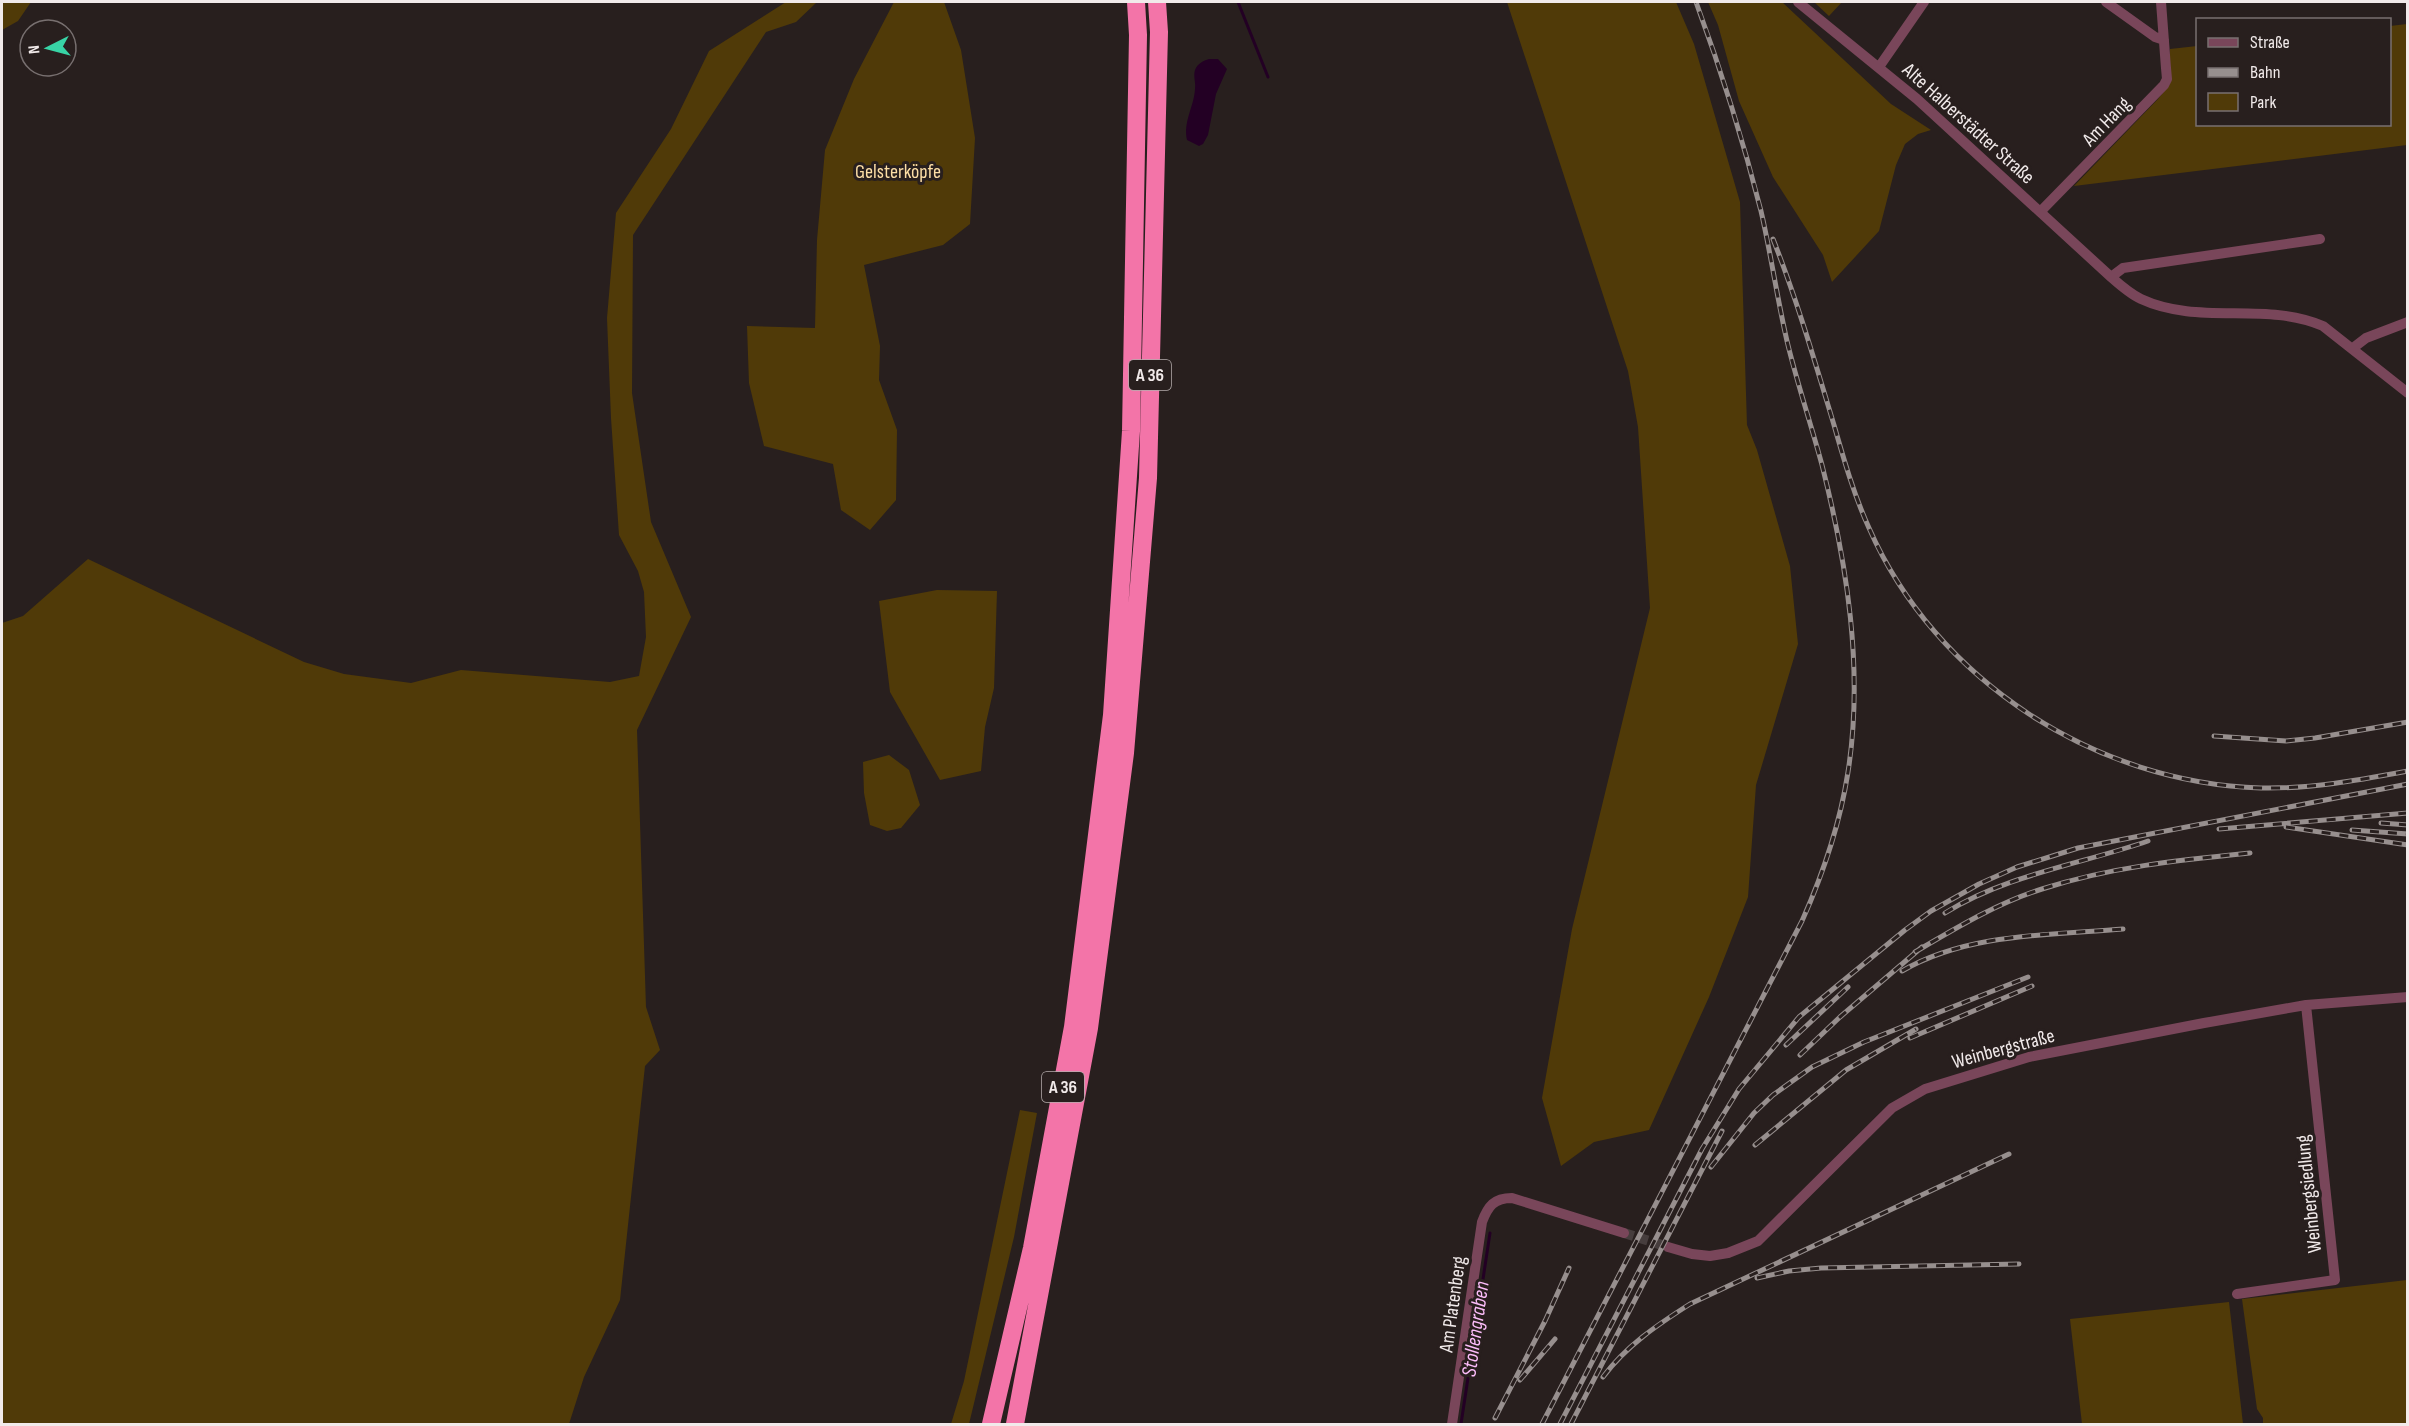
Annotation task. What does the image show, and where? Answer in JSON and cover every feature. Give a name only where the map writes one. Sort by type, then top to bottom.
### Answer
[{"type":"highway","name":"A 36","points":[[991,1425],[1032,1248],[1073,1027],[1112,715],[1131,431],[1136,2]]},
{"type":"highway","name":"A 36","points":[[1015,1425],[1088,1039],[1125,753],[1148,478],[1159,32],[1157,2]]},
{"type":"street","name":"Alte Halberstädter Straße","points":[[1798,2],[1879,67],[2111,277],[2139,299],[2184,312],[2289,315],[2307,319],[2323,326],[2408,393]]},
{"type":"street","points":[[1879,67],[1924,2]]},
{"type":"street","points":[[2106,2],[2155,37],[2164,40]]},
{"type":"street","name":"Am Hang","points":[[2040,212],[2164,85],[2167,79],[2161,2]]},
{"type":"street","points":[[2111,277],[2123,268],[2320,239]]},
{"type":"street","points":[[2353,348],[2366,338],[2408,322]]},
{"type":"street","name":"Weinbergstraße","points":[[1668,1247],[1692,1254],[1710,1256],[1728,1253],[1758,1241],[1892,1108],[1925,1089],[2028,1057],[2306,1005],[2408,997]]},
{"type":"street","name":"Weinbergsiedlung","points":[[2237,1293],[2335,1280],[2306,1005]]},
{"type":"street","name":"Am Platenberg","points":[[1452,1425],[1482,1222],[1492,1203],[1502,1198],[1528,1202],[1624,1233]]},
{"type":"green space","points":[[2,2],[31,2],[18,21],[2,30]]},
{"type":"green space","points":[[786,2],[817,2],[796,22],[766,32],[633,235],[632,393],[651,522],[691,617],[637,730],[646,1007],[660,1050],[645,1066],[620,1300],[584,1377],[569,1424],[2,1424],[2,623],[23,616],[88,559],[304,662],[344,674],[411,683],[461,670],[610,682],[639,676],[646,637],[644,592],[638,571],[619,535],[611,418],[607,318],[616,213],[671,129],[709,51]]},
{"type":"green space","name":"Gelsterköpfe","points":[[894,2],[944,2],[961,50],[975,138],[970,224],[943,245],[864,265],[880,346],[879,380],[897,430],[896,500],[870,530],[841,510],[833,464],[764,446],[749,383],[747,326],[815,328],[817,240],[825,150],[854,79]]},
{"type":"green space","points":[[1507,2],[1676,2],[1694,44],[1740,202],[1747,425],[1757,450],[1790,566],[1798,644],[1756,785],[1748,897],[1709,997],[1649,1130],[1594,1142],[1561,1166],[1542,1098],[1572,929],[1650,608],[1638,427],[1628,371]]},
{"type":"green space","points":[[1708,2],[1782,2],[1891,104],[1931,130],[1918,134],[1905,144],[1896,165],[1879,231],[1832,282],[1823,255],[1773,177],[1739,101],[1718,25]]},
{"type":"green space","points":[[1814,2],[1842,2],[1829,16]]},
{"type":"green space","points":[[2407,24],[2407,145],[2074,186],[2170,84],[2170,49],[2196,46],[2196,126],[2391,126],[2391,26]]},
{"type":"green space","points":[[937,590],[997,591],[994,688],[985,727],[981,771],[940,780],[890,692],[879,601]]},
{"type":"green space","points":[[889,755],[909,770],[920,805],[901,828],[887,831],[870,825],[864,793],[863,762]]},
{"type":"green space","points":[[1020,1110],[1037,1113],[1014,1237],[969,1424],[951,1424],[964,1381]]},
{"type":"green space","points":[[2407,1280],[2407,1424],[2263,1424],[2263,1418],[2257,1409],[2242,1299]]},
{"type":"green space","points":[[2229,1302],[2243,1424],[2082,1424],[2070,1319]]},
{"type":"shaded area","points":[[1209,59],[1218,59],[1227,69],[1216,94],[1208,135],[1203,144],[1199,146],[1187,140],[1186,127],[1194,96],[1195,70]]},
{"type":"waterway","name":"Stollengraben","points":[[1238,2],[1268,77]]},
{"type":"waterway","name":"Stollengraben","points":[[1461,1424],[1490,1233]]},
{"type":"tunnel","points":[[1624,1233],[1668,1247]]},
{"type":"railway","points":[[1542,1424],[1802,921],[1824,867],[1835,830],[1845,791],[1853,734],[1854,695],[1850,617],[1831,502],[1787,341],[1765,227],[1754,184],[1731,105],[1696,2]]},
{"type":"railway","points":[[1773,239],[1805,331],[1850,477],[1869,528],[1898,583],[1935,632],[1979,676],[2028,714],[2082,744],[2140,767],[2200,782],[2261,788],[2298,787],[2353,781],[2408,771]]},
{"type":"railway","points":[[2214,736],[2286,741],[2408,722]]},
{"type":"railway","points":[[1560,1424],[1702,1149],[1739,1089],[1799,1017],[1905,930],[1931,911],[1979,884],[2017,867],[2078,848],[2408,784]]},
{"type":"railway","points":[[2219,829],[2408,813]]},
{"type":"railway","points":[[2381,823],[2408,825]]},
{"type":"railway","points":[[2286,827],[2408,845]]},
{"type":"railway","points":[[2352,830],[2408,834]]},
{"type":"railway","points":[[1945,913],[1968,900],[2018,880],[2148,841]]},
{"type":"railway","points":[[1915,952],[1993,909],[2025,895],[2068,881],[2145,865],[2250,853]]},
{"type":"railway","points":[[1902,971],[1954,949],[1981,943],[2038,935],[2123,929]]},
{"type":"railway","points":[[1800,1055],[1840,1017],[1922,947]]},
{"type":"railway","points":[[1711,1167],[1754,1113],[1773,1095],[1812,1067],[1864,1042],[2028,977]]},
{"type":"railway","points":[[1910,1038],[2032,986]]},
{"type":"railway","points":[[1786,1045],[1848,987]]},
{"type":"railway","points":[[1755,1145],[1846,1070],[1916,1029]]},
{"type":"railway","points":[[1571,1424],[1722,1131]]},
{"type":"railway","points":[[1603,1377],[1632,1346],[1690,1304],[2009,1154]]},
{"type":"railway","points":[[1757,1278],[1789,1271],[1821,1268],[2019,1264]]},
{"type":"railway","points":[[1495,1418],[1545,1321],[1569,1268]]},
{"type":"railway","points":[[1520,1380],[1555,1339]]}]
